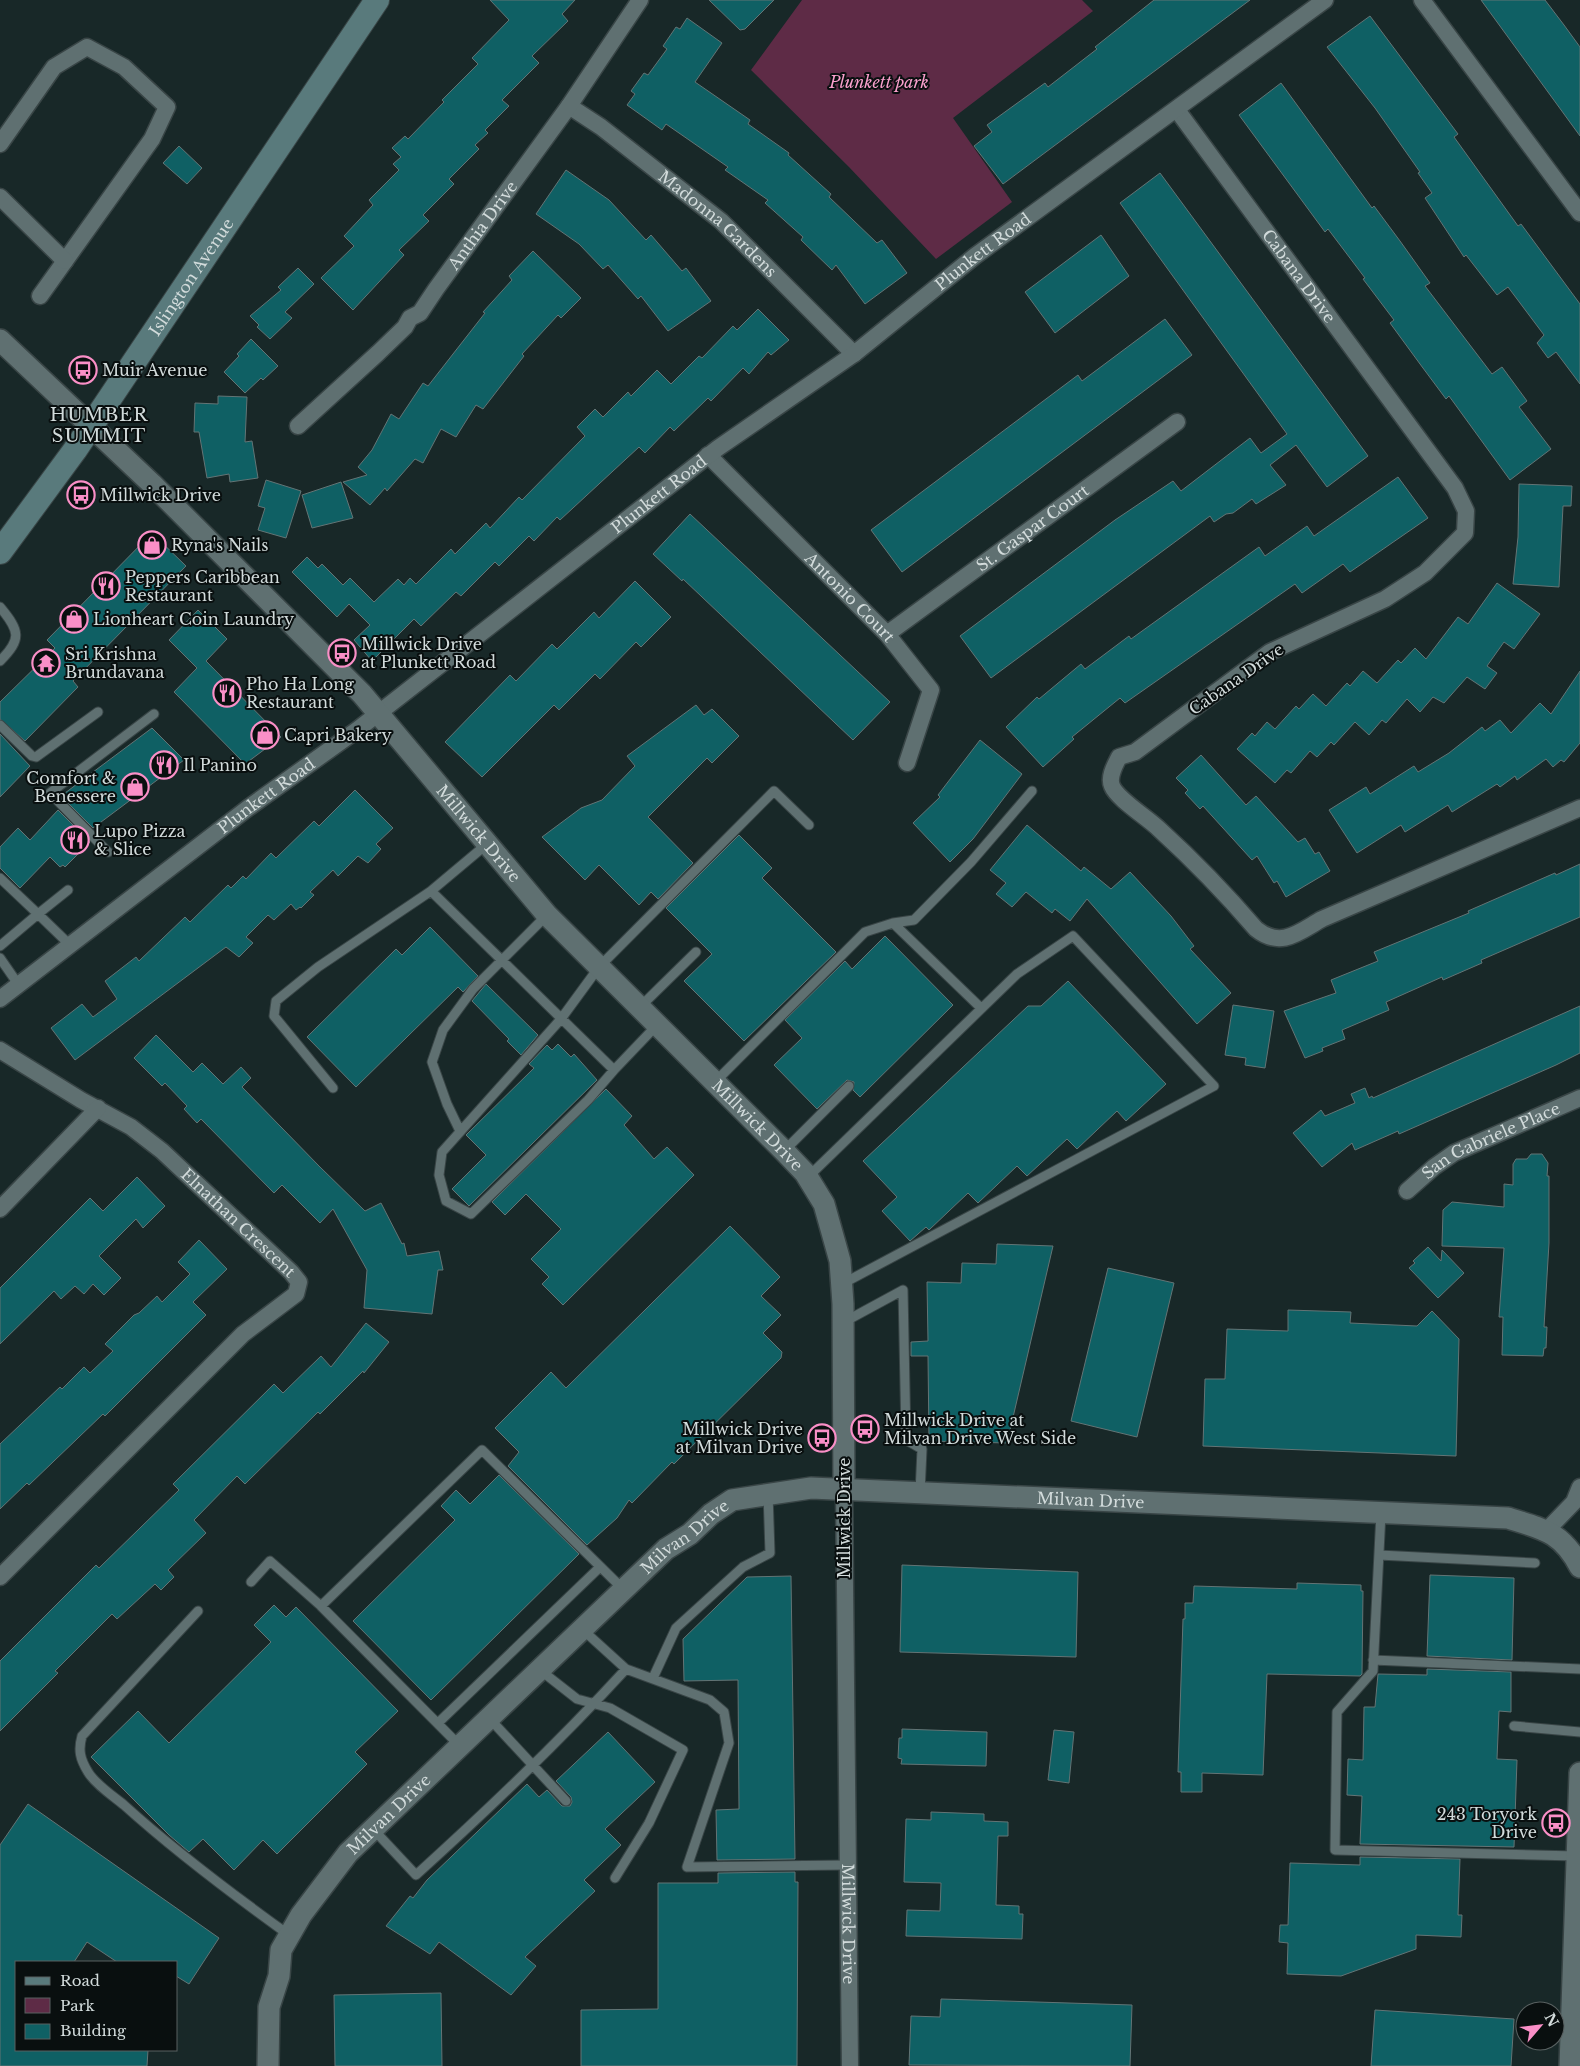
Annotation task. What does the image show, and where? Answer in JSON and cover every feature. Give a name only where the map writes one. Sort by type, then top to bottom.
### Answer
[{"type":"main road","name":"Islington Avenue","points":[[0,552],[92,425],[377,0]]},
{"type":"street","name":"Anthia Drive","points":[[298,426],[405,327],[410,318],[426,307],[436,289],[570,106],[640,0]]},
{"type":"street","name":"Plunkett Road","points":[[0,999],[248,808],[379,712],[708,455],[854,354],[975,256],[1325,0]]},
{"type":"street","points":[[1422,0],[1580,212]]},
{"type":"street","points":[[0,144],[54,67],[87,47],[124,67],[167,107],[152,139],[40,296]]},
{"type":"street","name":"Madonna Gardens","points":[[570,106],[601,127],[721,221],[854,354]]},
{"type":"street","name":"Cabana Drive","points":[[1177,110],[1455,488],[1466,511],[1465,533],[1425,572],[1386,599],[1270,652],[1135,752],[1119,757],[1113,770],[1110,784],[1117,796],[1141,812],[1159,828],[1256,929],[1264,935],[1277,939],[1292,936],[1322,919],[1580,808]]},
{"type":"street","points":[[0,197],[65,261]]},
{"type":"street","points":[[0,340],[92,425]]},
{"type":"street","name":"St. Gaspar Court","points":[[886,634],[1177,422]]},
{"type":"street","name":"Millwick Drive","points":[[92,425],[379,712],[486,844],[548,915],[784,1151],[808,1177],[824,1204],[835,1239],[842,1284],[844,1322],[850,2066]]},
{"type":"street","name":"Antonio Court","points":[[708,455],[886,634],[931,690],[907,763]]},
{"type":"street","name":"Elnathan Crescent","points":[[0,1050],[81,1100],[131,1128],[162,1151],[291,1272],[298,1282],[298,1288],[286,1302],[243,1334],[0,1577]]},
{"type":"street","name":"San Gabriele Place","points":[[1407,1192],[1434,1167],[1454,1153],[1580,1098]]},
{"type":"street","points":[[0,1209],[98,1108]]},
{"type":"street","points":[[1580,1487],[1574,1502],[1546,1530],[1571,1550],[1580,1568]]},
{"type":"street","name":"Milvan Drive","points":[[268,2066],[269,2006],[278,1976],[281,1950],[300,1915],[348,1853],[666,1549],[690,1534],[711,1514],[732,1500],[768,1493],[811,1488],[1508,1518],[1546,1530]]},
{"type":"street","points":[[1570,2066],[1580,1773]]},
{"type":"lane","points":[[0,608],[13,624],[17,634],[14,646],[0,661]]},
{"type":"lane","points":[[0,725],[32,756],[36,756],[98,712]]},
{"type":"lane","points":[[108,852],[50,793],[154,714]]},
{"type":"lane","points":[[657,1025],[588,1100],[471,1214],[446,1201],[439,1175],[442,1152],[561,1019],[600,967],[774,791],[809,825]]},
{"type":"lane","points":[[715,1082],[865,932],[893,923],[914,920],[971,862],[1032,791]]},
{"type":"lane","points":[[333,1088],[274,1016],[276,1001],[318,967],[431,891],[486,844]]},
{"type":"lane","points":[[0,878],[70,945]]},
{"type":"lane","points":[[0,946],[68,890]]},
{"type":"lane","points":[[431,891],[614,1070]]},
{"type":"lane","points":[[460,1131],[447,1104],[432,1062],[443,1030],[473,989],[548,915]]},
{"type":"lane","points":[[893,923],[981,1008]]},
{"type":"lane","points":[[808,1177],[1017,974],[1073,936],[1214,1086],[842,1284]]},
{"type":"lane","points":[[640,1008],[696,952]]},
{"type":"lane","points":[[0,958],[18,984]]},
{"type":"lane","points":[[784,1151],[849,1086]]},
{"type":"lane","points":[[844,1322],[903,1290],[906,1437],[922,1449],[920,1493]]},
{"type":"lane","points":[[321,1606],[482,1450],[623,1589]]},
{"type":"lane","points":[[653,1678],[676,1628],[743,1567],[770,1553],[768,1493]]},
{"type":"lane","points":[[1381,1513],[1373,1671],[1337,1712],[1335,1850],[1577,1856]]},
{"type":"lane","points":[[1378,1555],[1535,1563]]},
{"type":"lane","points":[[251,1582],[270,1561],[321,1606],[460,1746]]},
{"type":"lane","points":[[438,1723],[600,1566]]},
{"type":"lane","points":[[198,1611],[82,1736],[79,1747],[80,1754],[88,1774],[160,1838],[289,1935]]},
{"type":"lane","points":[[582,1629],[626,1668],[710,1700],[724,1712],[730,1743],[687,1867],[847,1865]]},
{"type":"lane","points":[[1373,1660],[1580,1669]]},
{"type":"lane","points":[[373,1829],[416,1875],[477,1820],[593,1704],[626,1668]]},
{"type":"lane","points":[[540,1670],[577,1699],[610,1708],[683,1750],[649,1823],[615,1878]]},
{"type":"lane","points":[[489,1718],[566,1802]]},
{"type":"lane","points":[[1514,1726],[1580,1732]]},
{"type":"green space","name":"Plunkett park","points":[[802,0],[1082,0],[1093,11],[953,118],[1012,202],[936,259],[849,167],[751,70]]},
{"type":"building","points":[[490,0],[575,0],[562,14],[568,21],[532,56],[539,63],[502,100],[509,106],[485,130],[488,133],[475,145],[479,149],[449,179],[454,184],[423,215],[429,221],[399,250],[404,255],[353,310],[321,278],[354,246],[344,236],[373,205],[369,200],[399,170],[393,164],[401,157],[392,148],[405,136],[408,139],[444,102],[442,100],[478,64],[472,58],[509,20]]},
{"type":"building","points":[[709,0],[774,0],[745,29],[740,30]]},
{"type":"building","points":[[1154,0],[1250,0],[1003,184],[974,146],[992,132],[987,125],[1045,83],[1048,87],[1097,49],[1095,47]]},
{"type":"building","points":[[1481,0],[1545,0],[1564,25],[1580,47],[1580,136]]},
{"type":"building","points":[[1370,16],[1458,134],[1454,137],[1518,226],[1521,224],[1580,304],[1580,384],[1556,352],[1548,358],[1537,343],[1544,335],[1508,287],[1497,295],[1466,255],[1464,257],[1425,198],[1432,193],[1418,173],[1420,172],[1375,108],[1327,47]]},
{"type":"building","points":[[687,18],[722,43],[695,82],[750,120],[748,124],[789,153],[788,155],[831,194],[829,197],[877,243],[882,240],[907,273],[865,304],[836,265],[832,270],[801,240],[803,237],[765,203],[768,200],[725,170],[728,167],[666,124],[662,130],[627,105],[635,94],[631,91],[644,73],[648,75],[667,49],[663,46],[676,27],[680,29]]},
{"type":"building","points":[[1281,83],[1372,208],[1374,206],[1400,241],[1430,283],[1425,286],[1492,374],[1502,367],[1527,401],[1519,407],[1551,449],[1510,480],[1449,396],[1446,399],[1390,323],[1394,320],[1363,279],[1365,278],[1328,229],[1325,232],[1239,115]]},
{"type":"building","points":[[179,146],[202,168],[187,184],[163,163]]},
{"type":"building","points":[[566,170],[609,200],[646,240],[651,235],[682,271],[686,268],[711,301],[668,331],[641,296],[638,299],[608,265],[603,269],[579,244],[536,214]]},
{"type":"building","points":[[1160,173],[1368,456],[1327,487],[1296,445],[1270,465],[1286,485],[1256,504],[1252,499],[1233,513],[1226,514],[1214,522],[1210,516],[991,678],[960,636],[1115,520],[1173,481],[1181,491],[1250,438],[1261,453],[1287,434],[1120,203]]},
{"type":"building","points":[[1101,235],[1129,276],[1055,333],[1025,292]]},
{"type":"building","points":[[533,251],[581,298],[561,318],[558,315],[522,354],[524,356],[483,409],[476,405],[456,437],[441,429],[423,463],[415,459],[387,491],[385,488],[370,505],[343,482],[367,475],[358,467],[372,450],[391,414],[399,419],[423,383],[428,386],[485,313],[483,312],[512,280],[509,276]]},
{"type":"building","points":[[298,268],[314,284],[285,312],[292,318],[270,339],[257,327],[259,325],[250,316],[281,290],[278,287]]},
{"type":"building","points":[[758,309],[789,340],[771,355],[768,352],[749,374],[743,368],[711,401],[708,398],[674,431],[670,427],[645,453],[639,447],[560,520],[557,517],[534,541],[529,536],[499,566],[495,562],[461,596],[456,592],[421,626],[414,619],[372,661],[354,640],[370,625],[349,604],[337,617],[292,572],[307,557],[318,568],[322,564],[343,585],[350,578],[374,602],[398,579],[404,585],[410,578],[416,584],[451,549],[455,554],[486,523],[490,528],[519,497],[522,500],[585,436],[577,427],[595,409],[603,417],[628,392],[631,396],[657,370],[671,384],[699,356],[702,358],[733,326],[737,330]]},
{"type":"building","points":[[1165,319],[1192,355],[902,572],[871,530],[1078,375],[1082,381]]},
{"type":"building","points":[[251,339],[278,366],[245,393],[224,372]]},
{"type":"building","points":[[218,396],[247,397],[245,442],[252,441],[258,478],[230,482],[229,474],[207,478],[199,432],[194,432],[195,403],[218,404]]},
{"type":"building","points":[[1398,477],[1428,518],[1350,572],[1343,564],[1302,593],[1295,584],[1125,703],[1120,698],[1072,737],[1074,739],[1043,767],[1006,727],[1037,697],[1039,699],[1081,664],[1085,669],[1129,636],[1131,639],[1259,547],[1265,556],[1307,526],[1314,536]]},
{"type":"building","points":[[266,480],[301,491],[286,538],[258,530],[265,508],[258,506]]},
{"type":"building","points":[[341,482],[353,518],[312,528],[302,495]]},
{"type":"building","points":[[1519,484],[1572,486],[1571,506],[1563,506],[1559,587],[1513,584],[1518,537]]},
{"type":"building","points":[[690,514],[890,702],[853,740],[683,579],[682,581],[653,554]]},
{"type":"building","points":[[152,533],[186,566],[73,681],[78,687],[25,741],[0,719],[0,702],[55,648],[47,640]]},
{"type":"building","points":[[635,581],[671,617],[641,647],[636,642],[600,679],[595,674],[559,710],[554,705],[482,777],[445,742],[510,675],[516,681],[552,644],[557,649],[594,612],[599,618]]},
{"type":"building","points":[[1497,583],[1540,614],[1514,649],[1504,642],[1487,666],[1497,673],[1485,689],[1467,677],[1444,703],[1433,697],[1420,712],[1407,699],[1386,723],[1382,720],[1369,735],[1355,722],[1334,745],[1331,742],[1317,757],[1310,751],[1291,773],[1287,770],[1275,783],[1237,749],[1252,733],[1255,736],[1267,722],[1275,729],[1296,706],[1299,709],[1313,694],[1326,706],[1347,683],[1350,686],[1363,671],[1377,683],[1398,660],[1401,663],[1415,648],[1426,659],[1458,617],[1468,624]]},
{"type":"building","points":[[198,610],[227,639],[206,661],[281,737],[245,764],[174,692],[197,668],[169,640]]},
{"type":"building","points":[[1580,671],[1580,743],[1564,762],[1561,760],[1553,767],[1546,759],[1517,780],[1515,776],[1500,787],[1497,784],[1452,812],[1448,805],[1405,832],[1401,825],[1357,853],[1329,810],[1366,787],[1370,794],[1414,766],[1418,772],[1449,753],[1482,727],[1485,731],[1500,720],[1511,733],[1540,703],[1551,714]]},
{"type":"building","points":[[696,705],[704,715],[712,709],[739,736],[712,763],[707,758],[648,817],[693,863],[658,899],[651,892],[639,905],[599,865],[585,880],[542,837],[581,808],[602,800],[635,766],[627,756]]},
{"type":"building","points":[[152,728],[184,760],[93,828],[61,796]]},
{"type":"building","points":[[0,734],[30,766],[0,797]]},
{"type":"building","points":[[980,740],[1022,774],[973,839],[950,862],[913,823],[940,797],[938,795]]},
{"type":"building","points":[[1201,755],[1246,805],[1256,796],[1298,842],[1305,838],[1315,854],[1319,852],[1330,871],[1286,897],[1277,881],[1274,883],[1257,856],[1252,860],[1203,806],[1200,809],[1185,793],[1188,790],[1176,778]]},
{"type":"building","points":[[355,790],[393,828],[376,844],[381,849],[368,863],[358,856],[338,876],[333,870],[310,892],[314,895],[301,908],[296,910],[291,904],[274,920],[268,915],[246,937],[253,943],[239,957],[226,947],[75,1060],[51,1028],[82,1004],[93,1017],[117,999],[105,981],[136,957],[139,961],[185,917],[190,922],[228,885],[231,888],[243,876],[246,879],[271,853],[276,858],[314,821],[319,826]]},
{"type":"building","points":[[58,810],[90,842],[65,867],[63,865],[60,867],[50,857],[20,888],[0,868],[0,847],[18,828],[30,840]]},
{"type":"building","points":[[1027,825],[1081,871],[1084,867],[1111,889],[1130,872],[1171,916],[1194,946],[1190,949],[1231,993],[1197,1024],[1087,899],[1070,921],[1055,909],[1052,913],[1026,892],[1012,907],[996,894],[1006,883],[990,870]]},
{"type":"building","points":[[739,835],[772,868],[762,878],[836,952],[744,1041],[684,981],[712,954],[666,908]]},
{"type":"building","points":[[1580,864],[1580,917],[1481,960],[1482,963],[1443,980],[1442,977],[1386,1002],[1389,1010],[1342,1030],[1345,1039],[1322,1048],[1323,1051],[1305,1058],[1284,1011],[1336,993],[1331,980],[1378,961],[1374,952],[1469,913],[1468,911],[1555,873],[1556,875]]},
{"type":"building","points":[[430,927],[478,976],[463,992],[458,987],[356,1087],[307,1037],[396,949],[402,955]]},
{"type":"building","points":[[885,936],[953,1005],[860,1097],[853,1090],[854,1082],[847,1080],[817,1109],[774,1065],[802,1038],[785,1020],[845,961],[852,969]]},
{"type":"building","points":[[1068,981],[1166,1084],[1126,1121],[1117,1111],[1077,1149],[1067,1139],[1027,1176],[1017,1166],[978,1203],[968,1193],[929,1230],[926,1227],[910,1241],[882,1211],[897,1197],[863,1161],[1028,1006],[1041,1006]]},
{"type":"building","points":[[486,984],[538,1035],[521,1055],[507,1041],[509,1039],[472,1001]]},
{"type":"building","points":[[1233,1005],[1274,1011],[1265,1068],[1245,1065],[1246,1058],[1225,1055]]},
{"type":"building","points":[[1580,1006],[1580,1053],[1556,1065],[1399,1134],[1398,1131],[1355,1150],[1352,1143],[1322,1167],[1293,1133],[1321,1110],[1325,1116],[1355,1103],[1351,1094],[1365,1088],[1369,1098],[1372,1096],[1373,1098]]},
{"type":"building","points":[[156,1035],[193,1072],[202,1063],[223,1084],[241,1067],[251,1078],[242,1087],[365,1211],[381,1203],[402,1244],[404,1243],[407,1256],[439,1251],[443,1270],[438,1270],[432,1314],[364,1308],[367,1270],[333,1209],[320,1223],[282,1185],[274,1193],[201,1119],[197,1123],[184,1109],[187,1106],[165,1083],[162,1086],[134,1058]]},
{"type":"building","points":[[558,1044],[571,1057],[574,1054],[597,1080],[469,1206],[452,1189],[486,1155],[466,1135],[534,1068],[529,1064],[547,1045],[552,1050]]},
{"type":"building","points":[[606,1089],[632,1116],[624,1125],[654,1159],[667,1147],[694,1175],[563,1305],[542,1284],[549,1277],[531,1259],[561,1229],[526,1194],[505,1215],[492,1202]]},
{"type":"building","points":[[1531,1154],[1542,1154],[1548,1163],[1549,1243],[1544,1327],[1547,1327],[1546,1348],[1544,1348],[1543,1356],[1502,1355],[1503,1317],[1499,1317],[1504,1248],[1442,1246],[1443,1210],[1452,1202],[1504,1207],[1504,1184],[1513,1185],[1513,1164],[1516,1159],[1527,1159]]},
{"type":"building","points":[[137,1177],[165,1206],[143,1228],[136,1219],[99,1256],[121,1278],[104,1295],[93,1284],[84,1294],[75,1286],[61,1299],[54,1291],[0,1344],[0,1288],[90,1198],[103,1211]]},
{"type":"building","points":[[730,1226],[780,1277],[761,1296],[781,1315],[763,1333],[782,1352],[781,1358],[674,1464],[672,1462],[632,1503],[629,1500],[617,1518],[587,1545],[508,1466],[519,1452],[495,1428],[551,1372],[566,1388]]},
{"type":"building","points":[[199,1240],[227,1269],[193,1302],[206,1315],[105,1416],[103,1414],[29,1485],[27,1483],[0,1509],[0,1444],[84,1367],[90,1373],[113,1351],[105,1344],[134,1315],[139,1313],[157,1296],[162,1302],[190,1274],[178,1262]]},
{"type":"building","points":[[997,1244],[1053,1246],[1007,1443],[929,1441],[928,1356],[911,1356],[911,1342],[928,1341],[927,1282],[961,1283],[962,1263],[996,1264]]},
{"type":"building","points":[[1428,1247],[1441,1261],[1442,1250],[1464,1273],[1438,1298],[1409,1268],[1415,1263],[1413,1261]]},
{"type":"building","points":[[1108,1268],[1174,1283],[1137,1437],[1071,1421]]},
{"type":"building","points":[[1288,1310],[1351,1312],[1350,1323],[1417,1326],[1432,1311],[1459,1339],[1456,1456],[1203,1446],[1205,1379],[1225,1379],[1227,1329],[1288,1331]]},
{"type":"building","points":[[366,1323],[389,1342],[364,1373],[363,1371],[320,1414],[318,1412],[245,1484],[237,1476],[194,1520],[206,1533],[168,1570],[174,1577],[161,1590],[155,1584],[117,1619],[112,1614],[55,1671],[58,1673],[0,1731],[0,1661],[96,1565],[99,1568],[179,1490],[173,1484],[274,1384],[283,1393],[321,1356],[331,1367]]},
{"type":"building","points":[[499,1475],[579,1554],[431,1700],[353,1621],[455,1520],[441,1506],[456,1490],[470,1504]]},
{"type":"building","points":[[902,1565],[1078,1572],[1076,1657],[900,1652]]},
{"type":"building","points":[[1430,1575],[1514,1578],[1512,1660],[1427,1656]]},
{"type":"building","points":[[791,1576],[795,1859],[717,1860],[716,1810],[739,1809],[738,1680],[684,1681],[683,1639],[747,1577]]},
{"type":"building","points":[[1297,1583],[1361,1585],[1361,1591],[1363,1591],[1362,1674],[1360,1676],[1267,1674],[1263,1775],[1202,1773],[1202,1792],[1181,1792],[1181,1772],[1178,1772],[1183,1619],[1185,1619],[1185,1603],[1193,1603],[1194,1586],[1297,1589]]},
{"type":"building","points":[[274,1605],[286,1617],[296,1607],[398,1711],[355,1752],[367,1764],[277,1854],[263,1840],[234,1870],[203,1839],[189,1852],[169,1835],[91,1757],[138,1711],[169,1743],[271,1642],[254,1625]]},
{"type":"building","points":[[1427,1669],[1511,1672],[1511,1712],[1499,1711],[1497,1759],[1517,1760],[1514,1847],[1360,1844],[1362,1796],[1347,1795],[1348,1759],[1363,1760],[1364,1707],[1375,1707],[1378,1674],[1427,1675]]},
{"type":"building","points":[[902,1729],[987,1732],[986,1766],[901,1764],[902,1759],[898,1758],[899,1738],[902,1738]]},
{"type":"building","points":[[1054,1730],[1074,1732],[1069,1783],[1048,1780]]},
{"type":"building","points":[[608,1732],[655,1782],[605,1829],[621,1845],[584,1880],[595,1891],[525,1957],[536,1966],[511,1995],[439,1942],[430,1954],[386,1926],[410,1896],[413,1898],[427,1880],[527,1784],[539,1797],[547,1790],[562,1806],[570,1806],[572,1802],[571,1797],[556,1781]]},
{"type":"building","points":[[28,1804],[219,1938],[189,1984],[178,1977],[178,1961],[116,1961],[87,1942],[75,1961],[15,1961],[15,2051],[148,2051],[147,2066],[0,2066],[0,1845]]},
{"type":"building","points":[[931,1812],[984,1814],[984,1821],[1008,1822],[1008,1836],[998,1836],[996,1905],[1019,1906],[1019,1914],[1023,1914],[1022,1939],[906,1936],[907,1910],[940,1911],[941,1883],[904,1882],[906,1819],[931,1820]]},
{"type":"building","points":[[1360,1857],[1460,1859],[1458,1915],[1462,1915],[1461,1937],[1416,1935],[1416,1949],[1341,1976],[1287,1974],[1288,1943],[1279,1942],[1280,1925],[1288,1925],[1290,1863],[1360,1865]]},
{"type":"building","points":[[795,1872],[795,1882],[798,1882],[797,2066],[581,2066],[581,2010],[658,2009],[658,1883],[718,1883],[718,1873]]},
{"type":"building","points":[[441,1993],[442,2066],[335,2066],[334,1995]]},
{"type":"building","points":[[941,1999],[1132,2005],[1130,2066],[909,2065],[911,2016],[940,2017]]},
{"type":"building","points":[[1375,2010],[1514,2019],[1511,2066],[1371,2066]]},
{"type":"place","name":"Muir Avenue","points":[[83,370]]},
{"type":"place","name":"Millwick Drive","points":[[81,495]]},
{"type":"place","name":"Ryna's Nails","points":[[152,545]]},
{"type":"place","name":"Peppers Caribbean Restaurant","points":[[106,586]]},
{"type":"place","name":"Lionheart Coin Laundry","points":[[74,619]]},
{"type":"place","name":"Millwick Drive at Plunkett Road","points":[[342,653]]},
{"type":"place","name":"Sri Krishna Brundavana","points":[[46,663]]},
{"type":"place","name":"Pho Ha Long Restaurant","points":[[227,693]]},
{"type":"place","name":"Capri Bakery","points":[[265,735]]},
{"type":"place","name":"Il Panino","points":[[164,765]]},
{"type":"place","name":"Comfort & Benessere","points":[[135,787]]},
{"type":"place","name":"Lupo Pizza & Slice","points":[[75,840]]},
{"type":"place","name":"Millwick Drive at Milvan Drive West Side","points":[[865,1429]]},
{"type":"place","name":"Millwick Drive at Milvan Drive","points":[[822,1438]]},
{"type":"place","name":"243 Toryork Drive","points":[[1556,1823]]},
{"type":"district","name":"HUMBER SUMMIT","points":[[99,425]]}]
